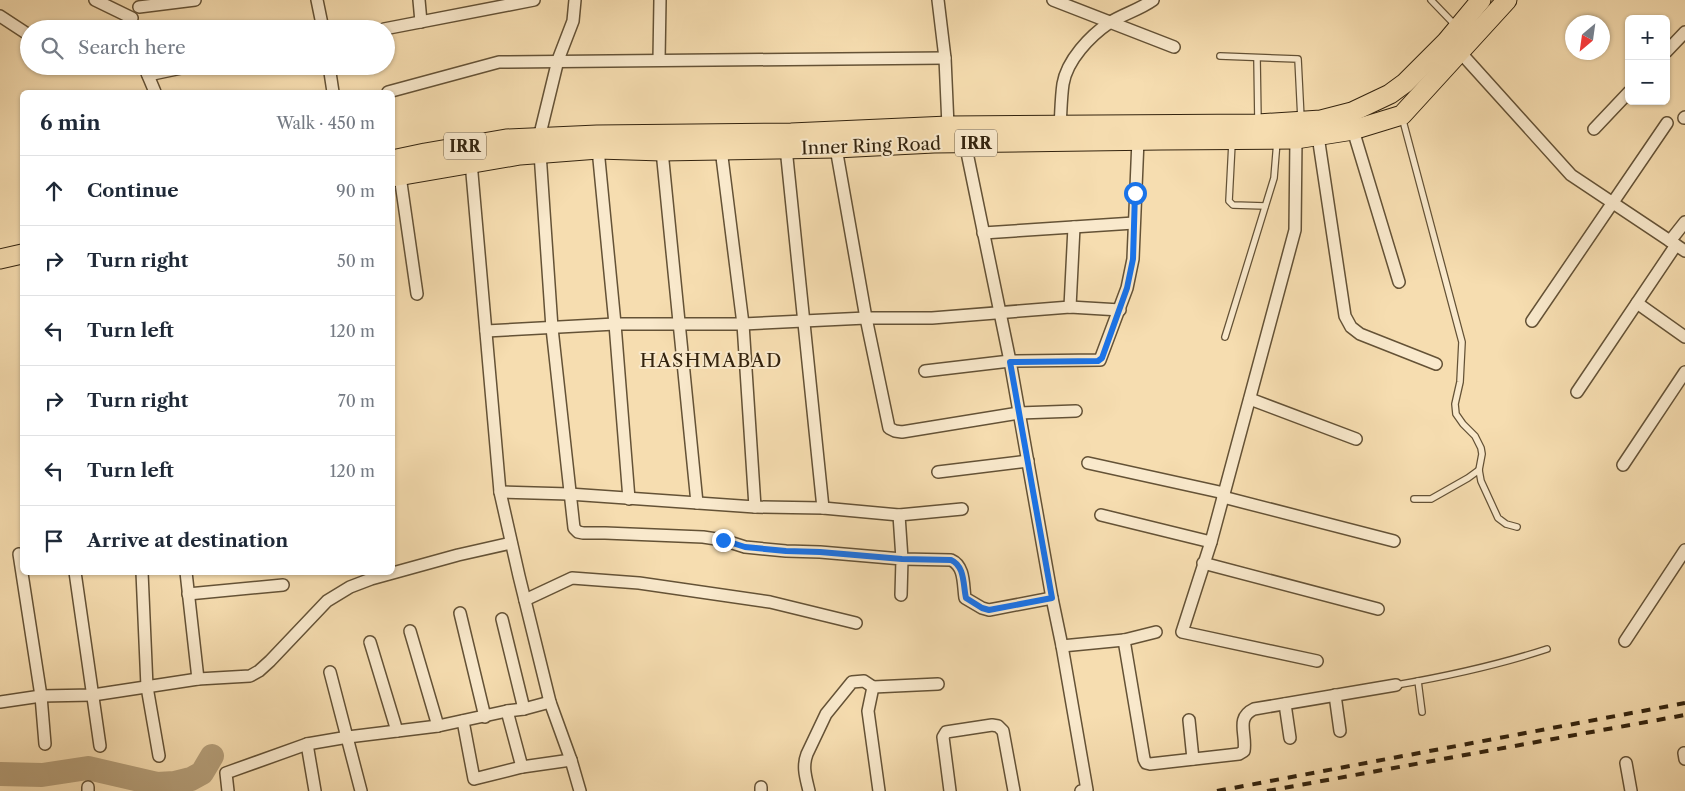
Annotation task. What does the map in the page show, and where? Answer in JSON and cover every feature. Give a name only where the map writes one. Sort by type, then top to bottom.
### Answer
[{"type":"highway","name":"Inner Ring Road","points":[[395,171],[471,162],[540,145],[597,135],[958,132],[1138,140],[1232,139],[1292,133],[1321,120],[1352,112],[1390,94],[1416,73],[1481,0]]},
{"type":"highway","points":[[1402,115],[1507,0]]},
{"type":"highway","name":"Inner Ring Road","points":[[395,171],[424,153],[506,139],[540,145],[598,149],[836,148],[958,132],[1060,126],[1258,124],[1292,133],[1318,136],[1353,130],[1402,115]]},
{"type":"highway","points":[[0,246],[20,241]]},
{"type":"highway","points":[[0,259],[20,254]]},
{"type":"street","points":[[95,0],[126,20]]},
{"type":"street","points":[[134,20],[141,3],[195,0]]},
{"type":"street","points":[[317,0],[320,20]]},
{"type":"street","points":[[419,0],[421,22]]},
{"type":"street","points":[[395,27],[534,0]]},
{"type":"street","points":[[575,0],[573,21],[558,60],[540,145],[552,328],[574,528],[578,532],[583,533],[605,532],[702,537],[723,540],[745,547],[786,551],[902,559],[951,560],[956,562],[960,568],[966,598],[982,608],[989,610],[1052,598]]},
{"type":"street","points":[[659,60],[660,0]]},
{"type":"street","points":[[938,0],[958,132],[1000,312],[1062,646],[1087,790],[1081,791]]},
{"type":"street","points":[[1053,0],[1174,47]]},
{"type":"street","points":[[1060,126],[1064,82],[1068,69],[1076,56],[1093,36],[1109,23],[1143,7],[1153,0]]},
{"type":"street","points":[[0,16],[20,29]]},
{"type":"street","points":[[1670,48],[1685,32]]},
{"type":"street","points":[[1460,52],[1570,174],[1677,246]]},
{"type":"street","points":[[395,90],[499,62],[946,58]]},
{"type":"street","points":[[148,75],[154,90]]},
{"type":"street","points":[[330,75],[332,90]]},
{"type":"street","points":[[1594,129],[1625,96]]},
{"type":"street","points":[[1532,320],[1667,123]]},
{"type":"street","points":[[1353,130],[1399,282]]},
{"type":"street","points":[[1292,133],[1295,230],[1211,542],[1182,632],[1317,661]]},
{"type":"street","points":[[1318,136],[1345,316],[1351,327],[1360,334],[1436,364]]},
{"type":"street","points":[[925,371],[1010,362],[1098,361],[1102,358],[1127,288],[1133,259],[1138,140]]},
{"type":"street","points":[[786,148],[823,508]]},
{"type":"street","points":[[836,148],[887,426],[892,430],[902,432],[1019,413],[1076,411]]},
{"type":"street","points":[[598,149],[629,498]]},
{"type":"street","points":[[721,149],[743,324],[755,507]]},
{"type":"street","points":[[662,150],[697,502]]},
{"type":"street","points":[[471,162],[500,492],[550,702],[580,791]]},
{"type":"street","points":[[395,171],[417,294]]},
{"type":"street","points":[[1576,392],[1677,246],[1685,222]]},
{"type":"street","points":[[983,233],[1134,223]]},
{"type":"street","points":[[1070,307],[1074,227]]},
{"type":"street","points":[[1637,303],[1685,337]]},
{"type":"street","points":[[486,330],[614,324],[743,324],[866,318],[932,318],[1070,307],[1120,310]]},
{"type":"street","points":[[1624,465],[1685,372]]},
{"type":"street","points":[[1250,399],[1356,438]]},
{"type":"street","points":[[938,472],[1028,461]]},
{"type":"street","points":[[1088,463],[1224,495],[1394,541]]},
{"type":"street","points":[[500,492],[569,494],[755,507],[823,508],[899,514],[962,509]]},
{"type":"street","points":[[899,514],[902,559],[901,595]]},
{"type":"street","points":[[1101,515],[1211,542]]},
{"type":"street","points":[[395,572],[511,543]]},
{"type":"street","points":[[1625,642],[1685,550]]},
{"type":"street","points":[[19,554],[20,560]]},
{"type":"street","points":[[1204,563],[1378,610]]},
{"type":"street","points":[[22,575],[41,696],[45,744]]},
{"type":"street","points":[[75,575],[100,746]]},
{"type":"street","points":[[142,575],[147,687],[159,756]]},
{"type":"street","points":[[186,575],[198,680]]},
{"type":"street","points":[[0,702],[41,696],[93,694],[198,680],[250,676],[259,671],[327,601],[350,587],[386,575]]},
{"type":"street","points":[[525,600],[572,578],[639,582],[770,602],[856,622]]},
{"type":"street","points":[[188,594],[283,585]]},
{"type":"street","points":[[460,613],[485,717]]},
{"type":"street","points":[[502,619],[524,709]]},
{"type":"street","points":[[410,631],[438,726]]},
{"type":"street","points":[[1062,646],[1124,640],[1156,632]]},
{"type":"street","points":[[1124,640],[1143,755],[1146,763],[1150,764],[1239,754],[1244,751],[1245,743],[1243,717],[1254,708],[1396,684]]},
{"type":"street","points":[[370,642],[397,731]]},
{"type":"street","points":[[330,672],[361,791]]},
{"type":"street","points":[[809,791],[804,770],[804,760],[826,714],[852,682],[864,681],[873,688],[938,684]]},
{"type":"street","points":[[873,688],[868,711],[880,791]]},
{"type":"street","points":[[1335,695],[1340,731]]},
{"type":"street","points":[[228,791],[226,773],[307,744],[438,726],[550,702]]},
{"type":"street","points":[[1285,704],[1290,738]]},
{"type":"street","points":[[507,711],[522,767]]},
{"type":"street","points":[[1189,720],[1193,760]]},
{"type":"street","points":[[463,721],[474,779],[522,767],[571,760]]},
{"type":"street","points":[[950,791],[943,737],[946,732],[992,725],[998,726],[1003,731],[1014,791]]},
{"type":"street","points":[[307,744],[315,791]]},
{"type":"street","points":[[1626,763],[1631,791]]},
{"type":"lane","points":[[1431,0],[1458,27]]},
{"type":"lane","points":[[1220,56],[1298,59],[1292,133],[1274,178],[1225,337]]},
{"type":"lane","points":[[1257,58],[1258,124]]},
{"type":"lane","points":[[1402,115],[1462,342],[1460,382],[1455,404],[1456,414],[1475,436],[1481,448],[1482,454],[1479,470],[1481,481],[1498,518],[1506,524],[1517,527]]},
{"type":"lane","points":[[1232,139],[1229,201],[1233,205],[1265,206]]},
{"type":"lane","points":[[1414,499],[1431,500],[1479,470]]},
{"type":"lane","points":[[1396,684],[1454,674],[1512,660],[1547,649]]},
{"type":"lane","points":[[1418,681],[1422,712]]},
{"type":"waterway","points":[[0,774],[42,775],[88,768],[157,784],[175,783],[191,779],[202,773],[212,756]]},
{"type":"railway","points":[[1217,791],[1685,703]]},
{"type":"railway","points":[[1267,791],[1685,715]]},
{"type":"district","name":"HASHMABAD","points":[[711,360]]},
{"type":"route","points":[[723,540],[745,547],[786,551],[902,559],[951,560],[959,565],[966,598],[989,610],[1052,598],[1010,362],[1098,361],[1102,358],[1127,288],[1133,259],[1135,243],[1135,193]]}]
